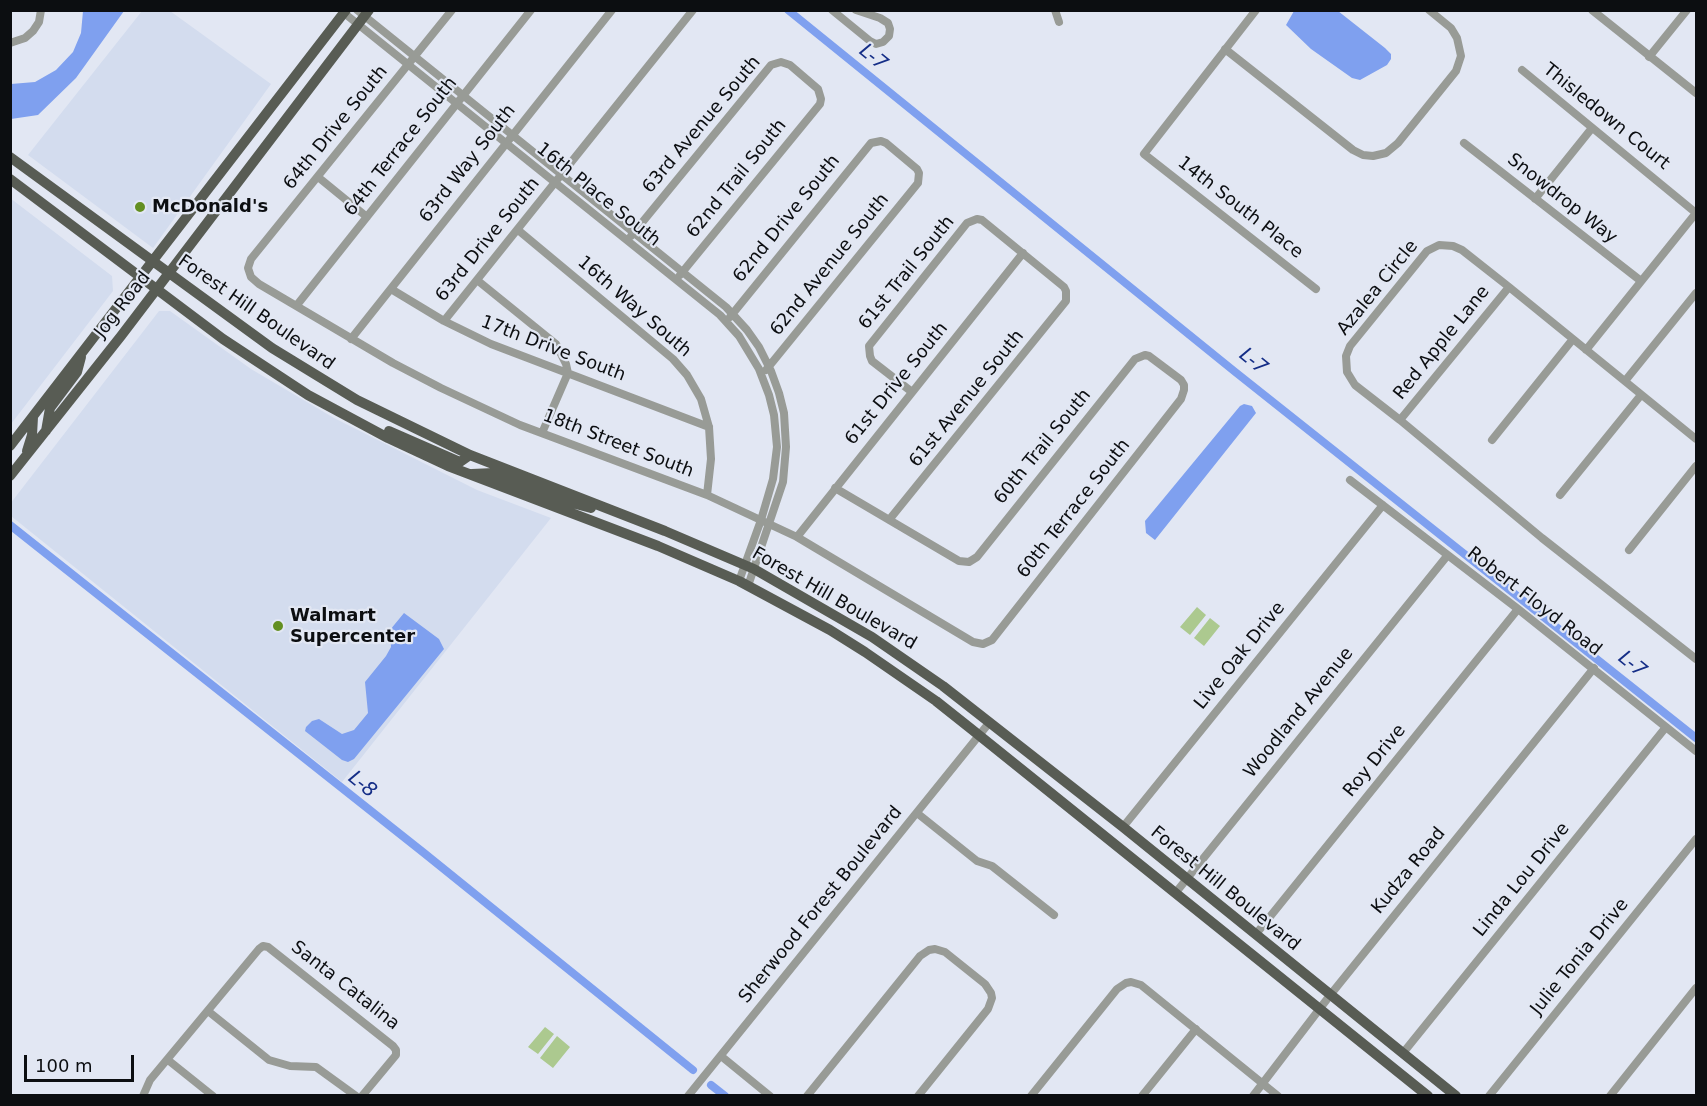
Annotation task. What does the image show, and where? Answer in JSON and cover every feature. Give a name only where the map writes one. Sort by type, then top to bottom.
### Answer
[{"type":"main road","name":"Jog Road","points":[[10,446],[345,12]]},
{"type":"main road","name":"Jog Road","points":[[10,476],[157,289],[362,15]]},
{"type":"main road","name":"Forest Hill Boulevard","points":[[10,157],[301,367],[357,400],[470,455],[750,566],[837,615],[906,659],[1123,827],[1456,1095]]},
{"type":"main road","name":"Forest Hill Boulevard","points":[[10,179],[253,360],[349,417],[414,451],[468,474],[658,546],[744,584],[830,630],[865,652],[928,695],[979,734],[1428,1095]]},
{"type":"main road","points":[[46,431],[50,408],[77,372],[82,351]]},
{"type":"main road","points":[[25,457],[33,435],[33,417]]},
{"type":"main road","points":[[349,417],[460,462],[470,455]]},
{"type":"main road","points":[[468,474],[495,473],[576,504],[600,510],[606,508]]},
{"type":"street","points":[[10,43],[25,38],[33,31],[39,22],[41,10]]},
{"type":"street","name":"64th Drive South","points":[[248,268],[251,259],[452,10]]},
{"type":"street","name":"64th Terrace South","points":[[297,305],[531,10]]},
{"type":"street","name":"63rd Way South","points":[[351,339],[612,10]]},
{"type":"street","name":"63rd Drive South","points":[[444,321],[693,10]]},
{"type":"street","points":[[832,10],[870,41],[876,44],[883,42],[890,29],[888,23],[855,10]]},
{"type":"street","points":[[1055,10],[1059,22]]},
{"type":"street","points":[[1256,10],[1225,49],[1353,150],[1363,155],[1373,156],[1386,153],[1398,143],[1456,71],[1461,56],[1457,38],[1451,28],[1429,10]]},
{"type":"street","points":[[1592,10],[1696,93]]},
{"type":"street","points":[[1649,57],[1687,10]]},
{"type":"street","name":"16th Place South","points":[[345,12],[362,15],[415,56],[732,313],[753,338],[769,366],[779,393],[784,413],[786,442],[783,482],[770,524],[750,566]]},
{"type":"street","name":"16th Place South","points":[[362,15],[409,63],[726,321],[750,352],[762,375],[774,415],[776,442],[773,479],[744,584]]},
{"type":"street","name":"14th South Place","points":[[1225,49],[1144,154],[1316,289]]},
{"type":"street","name":"63rd Avenue South","points":[[628,240],[771,64],[781,62],[790,65],[818,89],[821,99]]},
{"type":"street","name":"Thisledown Court","points":[[1522,70],[1696,213]]},
{"type":"street","name":"62nd Trail South","points":[[676,280],[818,108],[821,99]]},
{"type":"street","points":[[1535,199],[1592,128]]},
{"type":"street","name":"62nd Drive South","points":[[726,321],[867,147],[876,141],[886,142],[914,165],[919,173]]},
{"type":"street","name":"Snowdrop Way","points":[[1464,143],[1641,281]]},
{"type":"street","name":"62nd Avenue South","points":[[762,375],[918,183],[919,173]]},
{"type":"street","points":[[318,177],[367,216]]},
{"type":"street","points":[[1586,350],[1696,213]]},
{"type":"street","name":"61st Trail South","points":[[912,392],[872,361],[869,351],[872,342],[967,223],[977,219],[986,223],[1023,253]]},
{"type":"street","name":"16th Way South","points":[[518,230],[677,362],[696,389],[710,427],[711,459],[707,495]]},
{"type":"street","name":"Azalea Circle","points":[[1696,438],[1509,287],[1458,248],[1449,245],[1439,245],[1427,251],[1350,346],[1346,356],[1347,372],[1355,385],[1542,538],[1696,659]]},
{"type":"street","name":"61st Avenue South","points":[[889,520],[1064,306],[1067,296],[1064,287],[1023,253]]},
{"type":"street","name":"61st Drive South","points":[[797,537],[1023,253]]},
{"type":"street","name":"18th Street South","points":[[248,268],[251,277],[259,284],[351,339],[441,388],[542,433],[707,495],[770,524],[797,537],[973,642],[983,644]]},
{"type":"street","points":[[477,280],[556,344],[561,353],[568,373],[542,433]]},
{"type":"street","name":"Red Apple Lane","points":[[1400,420],[1509,287]]},
{"type":"street","name":"17th Drive South","points":[[391,288],[444,321],[491,344],[710,427]]},
{"type":"street","points":[[1625,381],[1696,293]]},
{"type":"street","points":[[1492,440],[1573,339]]},
{"type":"street","name":"60th Trail South","points":[[889,520],[959,561],[969,562],[977,557],[1135,358],[1144,355],[1154,358],[1181,380],[1184,390]]},
{"type":"street","name":"60th Terrace South","points":[[983,644],[992,640],[1181,399],[1184,390]]},
{"type":"street","points":[[1560,495],[1641,394]]},
{"type":"street","points":[[776,442],[786,442]]},
{"type":"street","points":[[1629,550],[1696,466]]},
{"type":"street","name":"Robert Floyd Road","points":[[1350,480],[1594,668],[1696,751]]},
{"type":"street","points":[[835,488],[889,520]]},
{"type":"street","name":"Live Oak Drive","points":[[1123,827],[1383,505]]},
{"type":"street","name":"Woodland Avenue","points":[[1177,891],[1448,556]]},
{"type":"street","name":"Roy Drive","points":[[1256,934],[1518,609]]},
{"type":"street","name":"Kudza Road","points":[[1253,1095],[1331,994],[1594,668]]},
{"type":"street","name":"Sherwood Forest Boulevard","points":[[688,1095],[990,723]]},
{"type":"street","name":"Linda Lou Drive","points":[[1403,1053],[1666,727]]},
{"type":"street","points":[[917,813],[977,861],[992,866],[1054,915]]},
{"type":"street","name":"Julie Tonia Drive","points":[[1489,1095],[1696,839]]},
{"type":"street","name":"Santa Catalina","points":[[143,1095],[147,1085],[263,946],[268,947],[396,1050],[396,1055],[363,1095]]},
{"type":"street","points":[[807,1095],[920,956],[929,950],[940,950],[985,984],[992,998],[988,1009],[918,1095]]},
{"type":"street","points":[[1031,1095],[1117,989],[1125,983],[1141,985],[1278,1095]]},
{"type":"street","points":[[1610,1095],[1696,988]]},
{"type":"street","points":[[208,1011],[269,1060],[290,1066],[316,1067],[356,1095]]},
{"type":"street","points":[[1142,1095],[1196,1029]]},
{"type":"street","points":[[721,1056],[770,1095]]},
{"type":"street","points":[[168,1060],[213,1095]]},
{"type":"shaded area","points":[[142,11],[170,11],[271,84],[153,248],[28,155]]},
{"type":"shaded area","points":[[10,198],[112,276],[113,291],[11,424]]},
{"type":"shaded area","points":[[159,311],[170,311],[251,369],[334,418],[477,490],[551,518],[342,782],[11,516],[10,504]]},
{"type":"green space","points":[[1197,607],[1206,615],[1190,635],[1180,627]]},
{"type":"green space","points":[[1210,618],[1220,626],[1204,646],[1194,638]]},
{"type":"green space","points":[[545,1027],[554,1034],[538,1054],[528,1047]]},
{"type":"green space","points":[[557,1036],[570,1047],[553,1068],[540,1058]]},
{"type":"water","points":[[83,11],[124,11],[76,78],[38,115],[11,119],[11,84],[35,82],[56,70],[73,52],[81,33]]},
{"type":"water","points":[[1294,11],[1338,11],[1385,48],[1391,54],[1391,59],[1387,65],[1360,80],[1352,78],[1311,49],[1286,25]]},
{"type":"water","points":[[1244,404],[1252,406],[1256,413],[1155,540],[1146,533],[1145,521]]},
{"type":"water","points":[[404,613],[439,639],[444,649],[354,759],[348,762],[342,760],[305,731],[306,727],[312,721],[319,719],[342,734],[354,730],[368,713],[365,682],[386,656],[391,647],[390,630]]},
{"type":"waterway","name":"L-7","points":[[788,10],[1234,371],[1696,738]]},
{"type":"waterway","name":"L-8","points":[[10,525],[424,853],[693,1070]]},
{"type":"waterway","name":"L-8","points":[[711,1085],[725,1096]]},
{"type":"place","name":"McDonald's","points":[[140,207]]},
{"type":"place","name":"Walmart Supercenter","points":[[278,626]]}]
